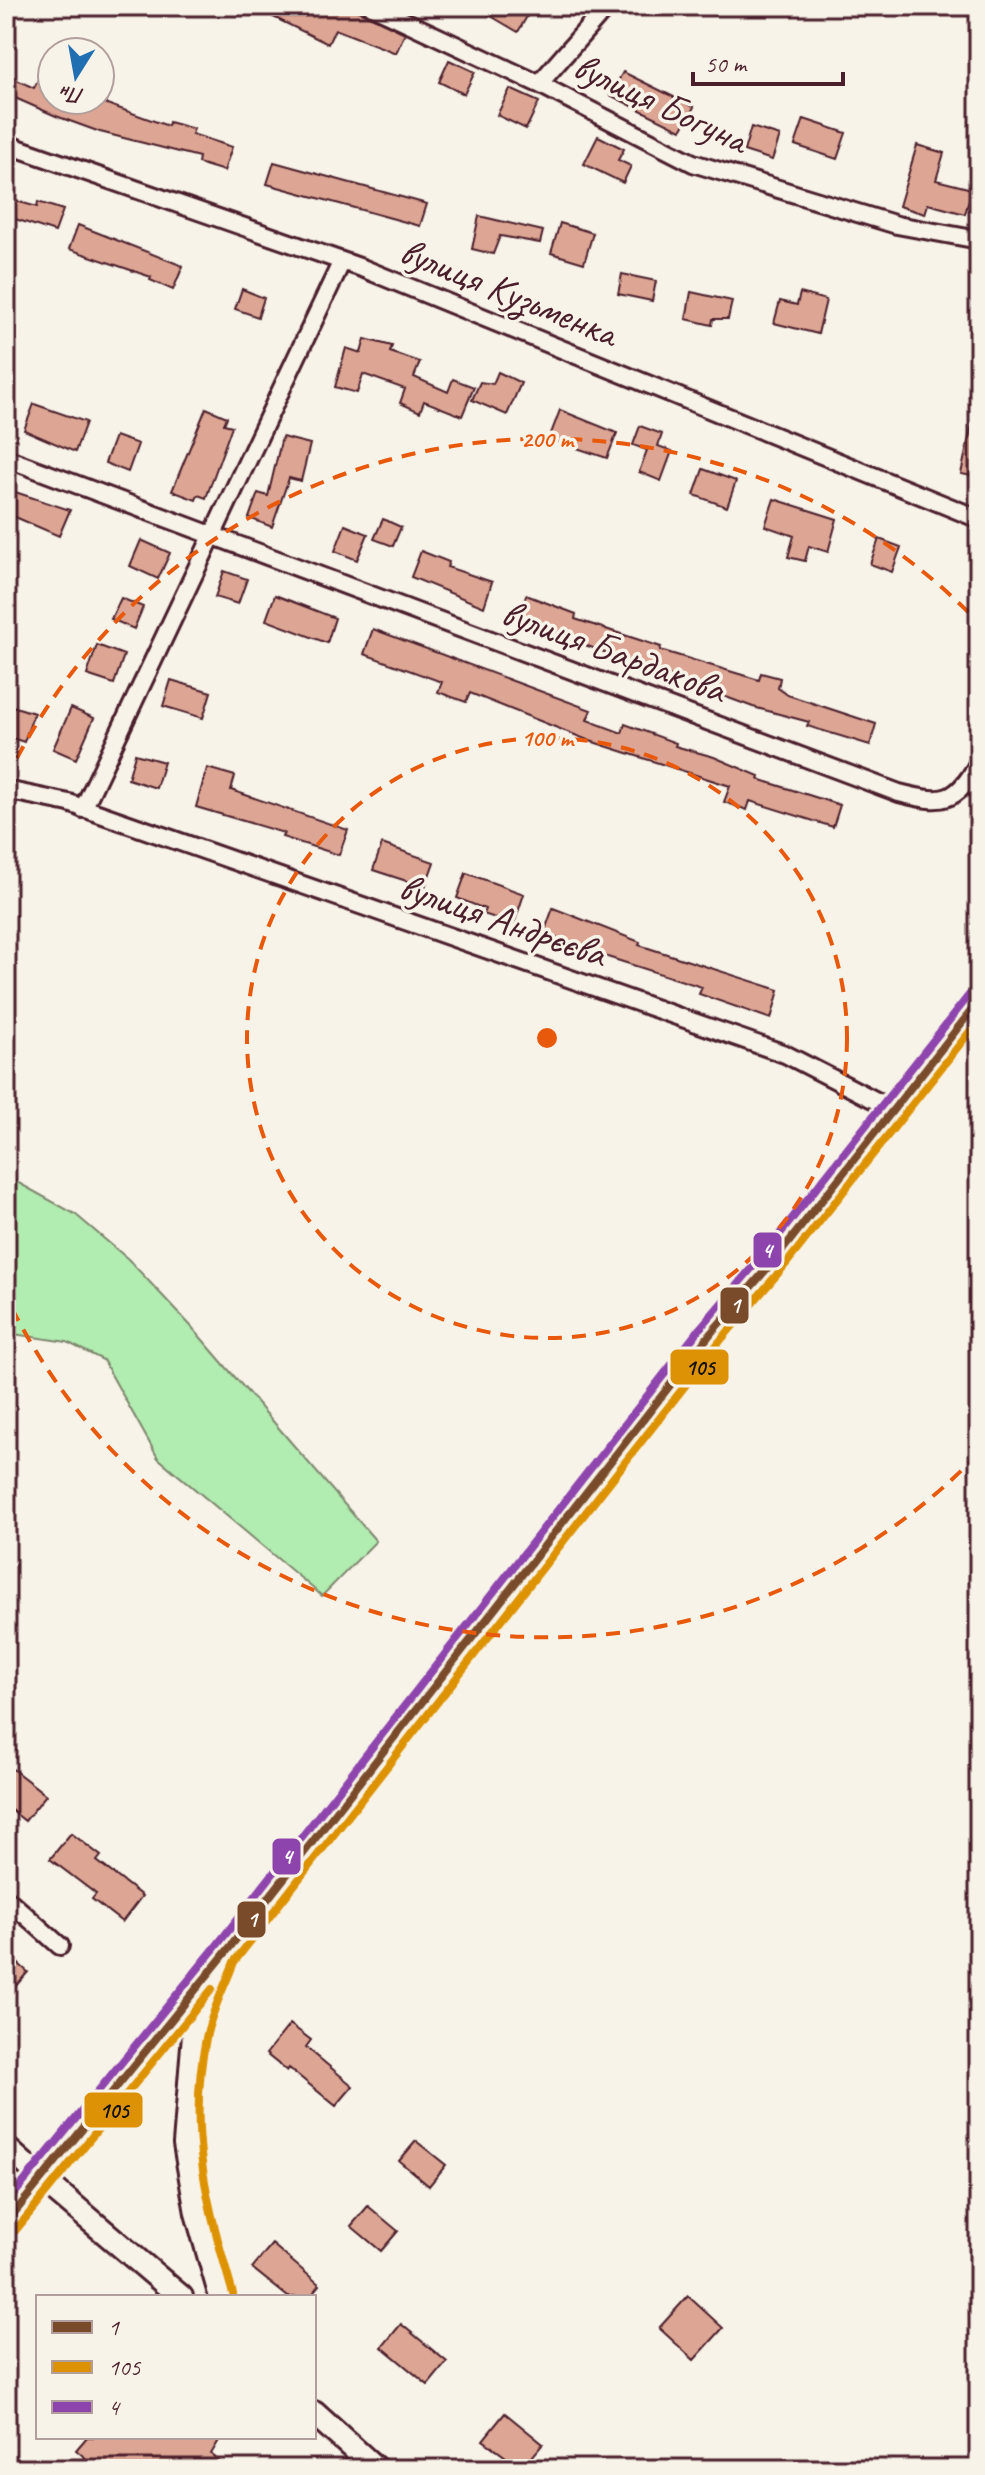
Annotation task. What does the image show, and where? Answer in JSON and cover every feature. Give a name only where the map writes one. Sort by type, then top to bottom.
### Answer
[{"type":"main road","points":[[6,2223],[223,1956],[711,1333],[777,1257],[979,1001]]},
{"type":"main road","points":[[220,2295],[197,2213],[185,2144],[194,2034],[223,1956]]},
{"type":"main road","points":[[42,2179],[179,2295]]},
{"type":"main road","points":[[316,2415],[376,2469]]},
{"type":"street","name":"вулиця Богуна","points":[[372,6],[539,84],[693,163],[897,225],[979,240]]},
{"type":"street","points":[[539,84],[607,6]]},
{"type":"street","name":"вулиця Кузьменка","points":[[6,144],[342,261],[979,519]]},
{"type":"street","points":[[83,809],[342,261]]},
{"type":"street","name":"вулиця Бардакова","points":[[6,458],[899,793],[931,801],[951,798],[967,784],[979,762]]},
{"type":"street","name":"вулиця Андрєєва","points":[[6,790],[83,809],[785,1054],[894,1110]]},
{"type":"street","points":[[6,1898],[60,1946]]},
{"type":"street","points":[[6,2147],[42,2179]]},
{"type":"green space","points":[[6,1176],[75,1214],[128,1259],[190,1325],[376,1541],[322,1596],[158,1458],[103,1360],[67,1342],[6,1333]]},
{"type":"building","points":[[251,6],[348,6],[405,33],[396,53],[335,29],[328,44]]},
{"type":"building","points":[[474,6],[533,6],[518,32]]},
{"type":"building","points":[[449,60],[475,72],[464,94],[439,82]]},
{"type":"building","points":[[623,72],[694,107],[681,130],[610,95]]},
{"type":"building","points":[[6,75],[34,88],[36,84],[36,107],[6,94]]},
{"type":"building","points":[[510,89],[539,102],[526,129],[497,115]]},
{"type":"building","points":[[116,107],[168,126],[169,122],[194,129],[192,134],[232,147],[224,171],[198,163],[199,157],[100,132],[56,116],[116,116]]},
{"type":"building","points":[[804,119],[846,133],[837,159],[795,145]]},
{"type":"building","points":[[751,127],[780,136],[772,160],[744,151]]},
{"type":"building","points":[[598,136],[624,149],[618,160],[631,166],[623,183],[584,164]]},
{"type":"building","points":[[917,145],[944,153],[936,180],[972,189],[965,214],[928,204],[925,214],[899,206]]},
{"type":"building","points":[[274,162],[427,204],[420,226],[267,184]]},
{"type":"building","points":[[6,198],[37,207],[38,202],[63,210],[55,232],[6,216]]},
{"type":"building","points":[[479,216],[543,231],[540,243],[500,236],[493,254],[472,249]]},
{"type":"building","points":[[560,223],[593,233],[584,263],[551,253]]},
{"type":"building","points":[[78,225],[183,266],[173,290],[150,280],[151,277],[69,249]]},
{"type":"building","points":[[622,274],[656,281],[652,301],[618,294]]},
{"type":"building","points":[[242,289],[264,298],[258,317],[235,309]]},
{"type":"building","points":[[691,292],[732,301],[728,319],[713,319],[712,325],[686,319]]},
{"type":"building","points":[[800,293],[826,300],[818,334],[774,323],[780,301],[797,305]]},
{"type":"building","points":[[365,339],[392,346],[390,352],[420,362],[414,377],[448,392],[453,379],[474,387],[462,416],[424,401],[420,412],[400,403],[405,389],[363,374],[357,393],[335,387],[346,348],[361,353]]},
{"type":"building","points":[[498,372],[521,383],[507,415],[472,400],[480,382],[493,384]]},
{"type":"building","points":[[34,404],[86,422],[75,452],[24,430]]},
{"type":"building","points":[[206,408],[227,417],[224,424],[232,426],[206,498],[198,495],[196,500],[172,491]]},
{"type":"building","points":[[560,410],[617,433],[607,458],[549,439]]},
{"type":"building","points":[[972,423],[979,423],[979,477],[961,474]]},
{"type":"building","points":[[640,426],[662,434],[658,446],[672,451],[661,481],[639,472],[647,450],[633,445]]},
{"type":"building","points":[[115,436],[138,444],[128,472],[105,463]]},
{"type":"building","points":[[282,437],[310,444],[301,481],[289,478],[272,527],[249,518],[258,493],[268,496]]},
{"type":"building","points":[[703,469],[736,481],[727,507],[694,495]]},
{"type":"building","points":[[6,489],[70,510],[59,536],[6,513]]},
{"type":"building","points":[[774,499],[837,519],[828,552],[809,546],[805,561],[788,557],[794,536],[765,526]]},
{"type":"building","points":[[383,519],[401,527],[393,546],[374,539]]},
{"type":"building","points":[[345,525],[368,534],[357,560],[335,551]]},
{"type":"building","points":[[879,539],[901,547],[892,572],[870,564]]},
{"type":"building","points":[[141,540],[170,553],[158,579],[130,566]]},
{"type":"building","points":[[421,551],[449,562],[447,567],[492,582],[484,607],[411,577]]},
{"type":"building","points":[[224,571],[247,579],[238,604],[215,597]]},
{"type":"building","points":[[275,595],[335,618],[327,643],[266,620]]},
{"type":"building","points":[[526,595],[576,614],[575,619],[661,647],[660,650],[759,680],[761,673],[780,678],[778,688],[788,695],[876,724],[870,745],[807,726],[809,722],[753,707],[517,620]]},
{"type":"building","points":[[121,598],[143,607],[134,629],[111,619]]},
{"type":"building","points":[[373,629],[591,710],[587,720],[622,733],[625,724],[676,743],[675,746],[714,757],[759,776],[758,779],[840,805],[833,827],[750,801],[747,810],[724,802],[730,786],[590,741],[470,693],[466,702],[438,692],[442,682],[364,654]]},
{"type":"building","points":[[97,645],[124,655],[114,684],[87,675]]},
{"type":"building","points":[[171,680],[211,692],[203,718],[163,706]]},
{"type":"building","points":[[6,704],[34,713],[24,742],[6,736]]},
{"type":"building","points":[[71,708],[94,718],[76,759],[53,749]]},
{"type":"building","points":[[135,754],[164,762],[156,788],[128,779]]},
{"type":"building","points":[[207,768],[235,776],[231,790],[348,830],[339,855],[282,837],[284,833],[196,807]]},
{"type":"building","points":[[382,844],[434,862],[425,887],[373,870]]},
{"type":"building","points":[[466,873],[524,894],[514,924],[483,914],[485,909],[457,898]]},
{"type":"building","points":[[553,908],[640,942],[639,945],[779,990],[771,1019],[699,994],[702,987],[576,947],[544,933]]},
{"type":"building","points":[[6,1764],[46,1795],[25,1821],[6,1806]]},
{"type":"building","points":[[71,1833],[101,1856],[97,1861],[142,1896],[122,1922],[92,1899],[96,1894],[50,1859]]},
{"type":"building","points":[[6,1953],[28,1972],[6,1997]]},
{"type":"building","points":[[290,2024],[311,2040],[306,2047],[353,2086],[336,2106],[289,2068],[287,2071],[266,2054]]},
{"type":"building","points":[[416,2141],[446,2165],[429,2186],[399,2161]]},
{"type":"building","points":[[368,2206],[398,2231],[381,2251],[351,2226]]},
{"type":"building","points":[[272,2244],[320,2285],[312,2295],[286,2295],[252,2268]]},
{"type":"building","points":[[688,2296],[723,2328],[694,2360],[659,2328]]},
{"type":"building","points":[[401,2324],[447,2362],[428,2385],[382,2347]]},
{"type":"building","points":[[505,2413],[543,2444],[522,2469],[483,2440]]},
{"type":"building","points":[[85,2439],[220,2439],[211,2454],[228,2469],[98,2469],[76,2450]]},
{"type":"transit line","name":"4","points":[[6,2204],[214,1949],[702,1326],[768,1249],[970,994]]},
{"type":"transit line","name":"1","points":[[6,2223],[223,1956],[711,1333],[777,1257],[979,1001]]},
{"type":"transit line","name":"105","points":[[233,2294],[208,2198],[199,2137],[199,2105],[208,2028],[234,1962],[720,1341],[786,1264],[979,1020]]},
{"type":"transit line","name":"105","points":[[15,2231],[212,1989]]}]
